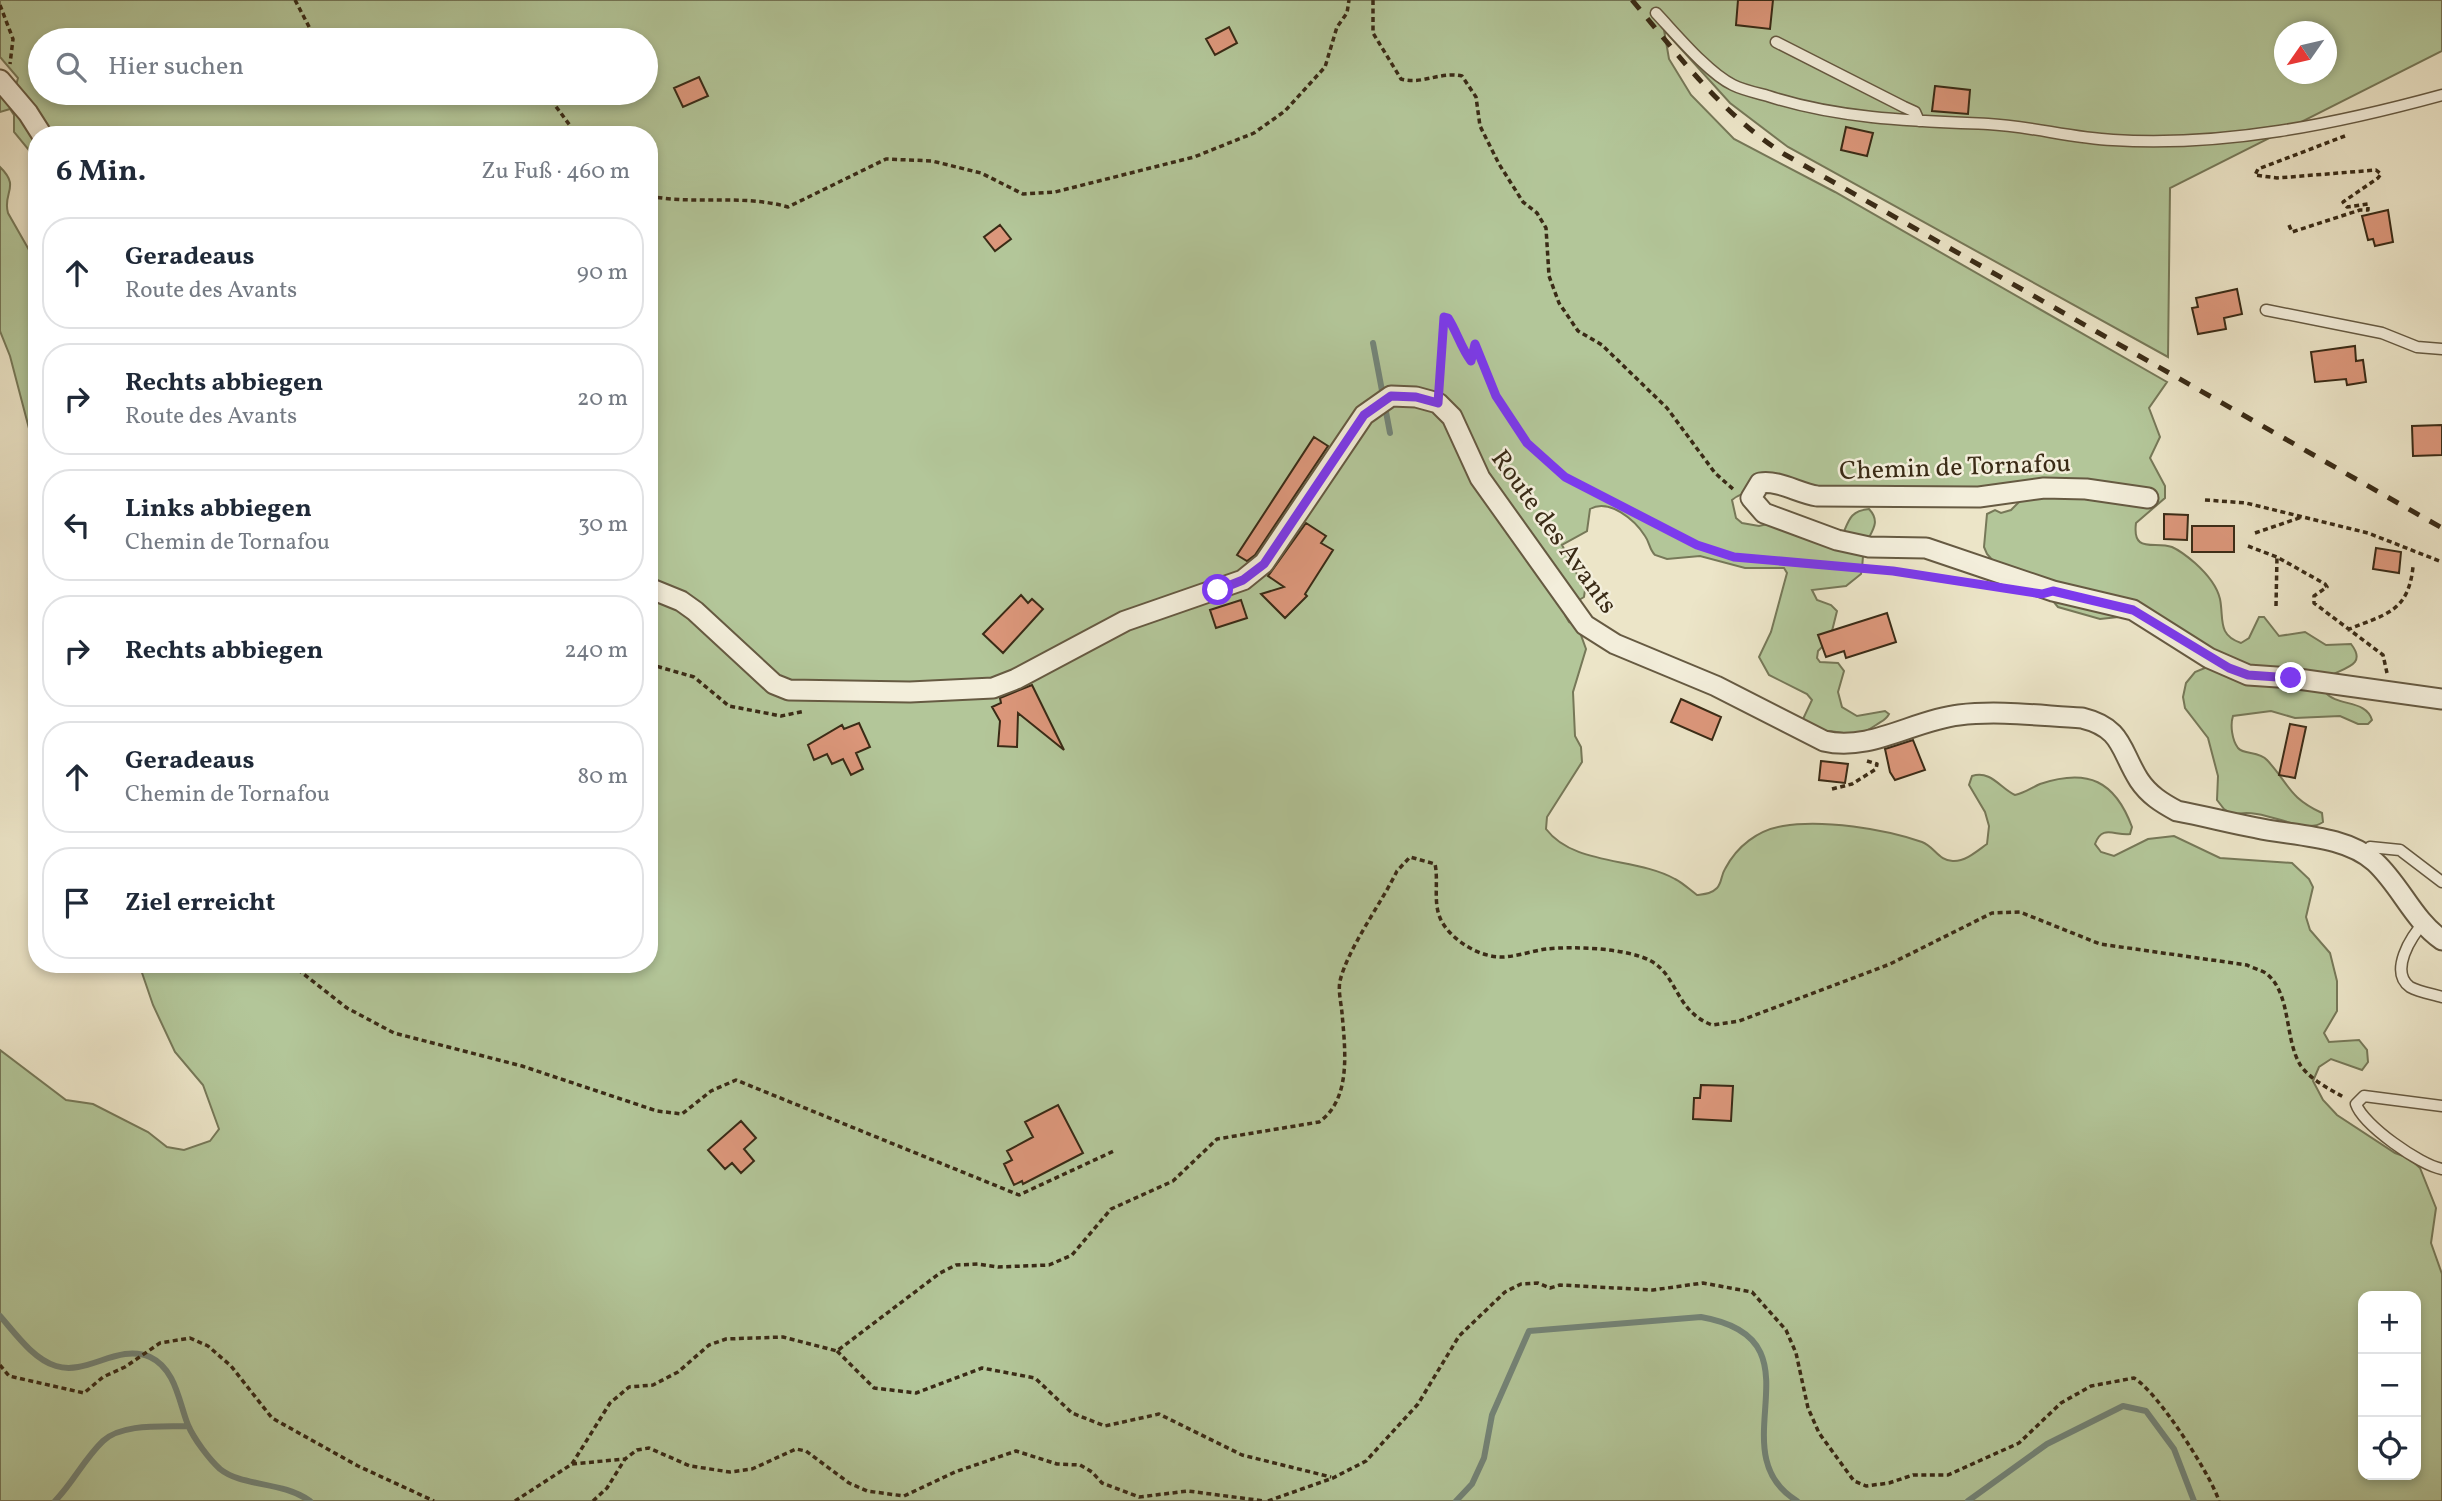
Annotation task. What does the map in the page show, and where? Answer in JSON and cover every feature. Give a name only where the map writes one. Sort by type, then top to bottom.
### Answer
[{"type":"street","points":[[1,81],[35,126]]},
{"type":"street","points":[[658,592],[681,601],[695,611],[774,684],[789,690],[909,692],[993,688],[1017,679],[1125,621],[1218,590],[1257,570],[1364,415],[1391,396],[1416,397],[1438,403]]},
{"type":"street","name":"Route des Avants","points":[[1438,403],[1452,418],[1480,478],[1517,532],[1565,599],[1598,635],[1728,692],[1824,741],[1848,744],[1956,715],[2082,718],[2098,722],[2110,729],[2120,741],[2138,779],[2148,792],[2177,811],[2306,836],[2339,844],[2365,855],[2392,880],[2423,924],[2442,940]]},
{"type":"street","name":"Chemin de Tornafou","points":[[1751,498],[1760,483],[1771,481],[1797,493],[1817,496],[1979,497],[2044,488],[2086,489],[2148,498]]},
{"type":"street","points":[[1751,498],[1764,513],[1837,540],[1869,547],[1926,548],[2053,591],[2133,610],[2209,658],[2248,675],[2291,678],[2442,699]]},
{"type":"lane","points":[[1656,13],[1684,44],[1732,85],[1795,105],[1884,120],[1997,125],[2077,137],[2154,142],[2300,128],[2369,115],[2442,95]]},
{"type":"lane","points":[[1776,42],[1905,107],[1914,112],[1919,121]]},
{"type":"lane","points":[[2266,310],[2382,333],[2417,347],[2442,349]]},
{"type":"lane","points":[[2365,855],[2370,847],[2400,850],[2442,882]]},
{"type":"lane","points":[[2423,924],[2407,944],[2403,976],[2410,986],[2442,997]]},
{"type":"lane","points":[[2442,1106],[2364,1096],[2358,1099],[2356,1104],[2367,1121],[2420,1160],[2442,1169]]},
{"type":"path","points":[[295,0],[310,28]]},
{"type":"path","points":[[658,198],[680,202],[765,201],[788,207],[886,159],[932,161],[981,173],[1023,194],[1055,192],[1194,157],[1254,133],[1285,111],[1325,67],[1337,27],[1347,13],[1349,0]]},
{"type":"path","points":[[1373,0],[1373,33],[1401,79],[1412,82],[1448,73],[1462,76],[1476,97],[1480,126],[1499,164],[1523,202],[1537,213],[1546,228],[1549,276],[1559,303],[1578,331],[1602,345],[1667,408],[1715,472],[1736,492],[1751,498]]},
{"type":"path","points":[[0,5],[13,39],[11,61],[1,81]]},
{"type":"path","points":[[555,105],[570,126]]},
{"type":"path","points":[[2289,225],[2291,232],[2368,210],[2368,204],[2347,206],[2343,202],[2381,176],[2376,170],[2277,178],[2255,175],[2258,169],[2338,139]]},
{"type":"path","points":[[1438,403],[1443,320],[1448,318],[1471,361],[1475,344],[1496,396],[1527,443],[1565,477],[1697,545],[1734,557],[1893,571],[1965,582]]},
{"type":"path","points":[[2206,500],[2246,503],[2368,533],[2442,562]]},
{"type":"path","points":[[2255,533],[2302,517]]},
{"type":"path","points":[[2248,546],[2277,557],[2325,584],[2327,587],[2312,600],[2386,659]]},
{"type":"path","points":[[2277,557],[2277,606]]},
{"type":"path","points":[[2347,630],[2398,608],[2410,590],[2413,567]]},
{"type":"path","points":[[658,667],[694,677],[729,706],[781,716],[815,709]]},
{"type":"path","points":[[1832,789],[1852,784],[1877,767],[1852,755],[1848,744]]},
{"type":"path","points":[[837,1351],[940,1273],[956,1265],[1049,1265],[1072,1255],[1111,1209],[1173,1181],[1217,1139],[1320,1122],[1338,1106],[1343,1077],[1344,1040],[1339,982],[1397,871],[1410,858],[1435,864],[1438,879],[1436,902],[1440,920],[1455,940],[1500,957],[1544,949],[1590,947],[1651,961],[1666,975],[1683,1006],[1712,1025],[1739,1021],[1890,964],[1992,913],[2020,912],[2100,944],[2246,965],[2267,974],[2286,1007],[2292,1050],[2302,1067],[2315,1080],[2356,1104]]},
{"type":"path","points":[[302,973],[346,1008],[394,1033],[522,1066],[657,1111],[682,1114],[711,1091],[736,1080],[1018,1195],[1116,1150]]},
{"type":"path","points":[[593,1501],[607,1488],[625,1459],[637,1450],[649,1448],[690,1466],[730,1472],[752,1469],[796,1449],[806,1451],[849,1483],[867,1491],[904,1496],[955,1472],[1016,1451],[1057,1464],[1080,1465],[1092,1472],[1102,1483],[1139,1497],[1188,1491],[1266,1501],[1333,1478],[1366,1461],[1419,1404],[1458,1336],[1505,1292],[1521,1284],[1538,1283],[1550,1288],[1560,1285],[1653,1290],[1703,1283],[1752,1292],[1786,1330],[1796,1353],[1808,1408],[1819,1433],[1854,1482],[1866,1486],[1889,1483],[1913,1475],[1948,1475],[2019,1443],[2062,1402],[2091,1386],[2134,1378],[2149,1392],[2208,1475],[2219,1501]]},
{"type":"path","points":[[515,1501],[572,1464],[610,1403],[629,1387],[653,1385],[678,1371],[709,1345],[726,1339],[783,1337],[837,1351],[874,1388],[916,1393],[982,1368],[1035,1378],[1072,1413],[1105,1426],[1159,1414],[1242,1455],[1333,1478]]},
{"type":"path","points":[[0,1365],[9,1376],[84,1393],[103,1377],[125,1367],[160,1343],[190,1338],[208,1346],[231,1366],[272,1418],[358,1466],[434,1501]]},
{"type":"path","points":[[572,1464],[625,1459]]},
{"type":"green space","points":[[0,0],[2442,0],[2442,51],[2170,188],[2168,357],[1788,147],[1730,103],[1664,30],[1669,59],[1691,95],[1734,139],[1835,192],[2167,382],[2149,408],[2160,437],[2150,458],[2165,486],[2165,498],[2136,523],[2137,539],[2141,543],[2172,547],[2203,571],[2218,594],[2223,626],[2233,640],[2241,643],[2249,638],[2259,617],[2264,617],[2279,636],[2305,632],[2326,645],[2351,644],[2356,652],[2355,662],[2326,678],[2325,692],[2330,697],[2364,709],[2372,720],[2368,724],[2358,724],[2340,716],[2295,718],[2271,711],[2233,716],[2232,720],[2233,737],[2238,748],[2267,760],[2296,796],[2322,813],[2323,822],[2315,826],[2305,826],[2257,814],[2233,815],[2217,800],[2218,776],[2208,738],[2185,708],[2183,697],[2186,683],[2195,672],[2212,665],[2128,616],[2100,619],[2058,607],[2038,583],[1995,563],[1984,547],[1987,514],[1995,510],[2001,513],[2011,510],[2026,495],[1797,501],[1783,491],[1771,489],[1749,492],[1732,500],[1736,518],[1742,523],[1759,526],[1776,522],[1843,534],[1854,514],[1869,509],[1873,515],[1875,525],[1865,545],[1861,574],[1846,586],[1812,590],[1817,600],[1831,605],[1837,611],[1830,639],[1818,651],[1817,658],[1820,662],[1838,663],[1844,671],[1838,692],[1842,707],[1857,716],[1885,711],[1888,716],[1859,733],[1817,731],[1803,719],[1812,700],[1807,694],[1769,675],[1759,657],[1771,632],[1787,573],[1784,568],[1745,568],[1700,556],[1667,559],[1655,555],[1635,523],[1621,512],[1597,506],[1590,509],[1587,531],[1562,545],[1585,590],[1584,597],[1566,608],[1565,615],[1569,622],[1578,627],[1586,649],[1573,692],[1575,736],[1581,747],[1582,762],[1547,817],[1546,829],[1558,841],[1572,849],[1659,872],[1678,881],[1697,895],[1710,893],[1717,888],[1730,861],[1749,840],[1765,831],[1783,826],[1816,824],[1872,829],[1922,842],[1949,861],[1963,859],[1987,844],[1989,826],[1985,812],[1969,785],[1972,776],[1985,775],[2015,795],[2040,784],[2072,777],[2098,782],[2108,789],[2125,811],[2132,827],[2130,834],[2101,834],[2095,844],[2101,852],[2114,856],[2148,839],[2174,836],[2220,858],[2292,863],[2309,879],[2313,887],[2306,917],[2310,930],[2330,953],[2337,981],[2337,1011],[2324,1033],[2329,1042],[2359,1040],[2367,1050],[2368,1062],[2362,1070],[2331,1059],[2319,1067],[2313,1081],[2323,1100],[2337,1115],[2395,1153],[2409,1158],[2420,1168],[2436,1208],[2431,1243],[2442,1274],[2442,1501],[0,1501],[0,1050],[66,1100],[93,1104],[148,1132],[167,1147],[184,1150],[210,1141],[219,1129],[203,1085],[175,1052],[153,1005],[142,973],[658,973],[658,126],[28,126],[28,149],[14,132],[14,115],[10,109],[0,112],[0,95],[15,89],[18,78],[0,57]]},
{"type":"green space","points":[[0,167],[10,185],[8,213],[28,248],[28,425],[10,356],[0,331]]},
{"type":"building","points":[[1738,0],[1773,0],[1770,29],[1736,25]]},
{"type":"building","points":[[1229,27],[1237,43],[1215,55],[1206,39]]},
{"type":"building","points":[[699,77],[708,96],[683,107],[674,88]]},
{"type":"building","points":[[1935,86],[1970,90],[1968,114],[1932,111]]},
{"type":"building","points":[[1846,127],[1873,133],[1867,156],[1841,150]]},
{"type":"building","points":[[2388,210],[2393,242],[2375,246],[2373,239],[2368,240],[2362,216]]},
{"type":"building","points":[[1000,225],[1011,239],[995,251],[984,237]]},
{"type":"building","points":[[2237,289],[2242,314],[2224,318],[2226,329],[2198,334],[2192,308],[2198,307],[2196,298]]},
{"type":"building","points":[[2355,346],[2356,361],[2363,360],[2366,382],[2347,385],[2346,379],[2315,382],[2311,352]]},
{"type":"building","points":[[2442,425],[2442,455],[2413,456],[2412,426]]},
{"type":"building","points":[[1314,437],[1328,446],[1255,555],[1247,561],[1237,555]]},
{"type":"building","points":[[2164,514],[2188,515],[2187,540],[2164,539]]},
{"type":"building","points":[[1306,523],[1326,536],[1321,543],[1333,550],[1305,594],[1307,596],[1285,618],[1261,594],[1284,587],[1268,576]]},
{"type":"building","points":[[2192,526],[2234,526],[2234,552],[2192,552]]},
{"type":"building","points":[[2376,548],[2401,552],[2399,573],[2373,569]]},
{"type":"building","points":[[1021,595],[1028,603],[1032,599],[1043,609],[1003,653],[983,634]]},
{"type":"building","points":[[1241,600],[1247,618],[1216,628],[1210,610]]},
{"type":"building","points":[[1887,613],[1896,642],[1846,658],[1844,651],[1826,657],[1818,635]]},
{"type":"building","points":[[1032,685],[1064,750],[1018,713],[1017,747],[998,746],[1000,721],[992,707],[1001,703],[1000,698]]},
{"type":"building","points":[[1681,699],[1721,717],[1712,740],[1671,722]]},
{"type":"building","points":[[859,723],[870,747],[856,753],[863,769],[851,775],[843,759],[832,764],[827,754],[814,760],[808,745],[842,725],[844,729]]},
{"type":"building","points":[[2290,724],[2306,727],[2295,778],[2279,775]]},
{"type":"building","points":[[1913,740],[1925,770],[1895,780],[1890,772],[1885,749]]},
{"type":"building","points":[[1821,761],[1848,764],[1845,783],[1819,780]]},
{"type":"building","points":[[1701,1085],[1733,1086],[1731,1121],[1693,1119],[1694,1098],[1700,1098]]},
{"type":"building","points":[[1058,1105],[1083,1153],[1023,1184],[1022,1181],[1014,1185],[1004,1164],[1012,1160],[1007,1151],[1033,1137],[1025,1122]]},
{"type":"building","points":[[741,1121],[756,1138],[744,1149],[754,1161],[741,1173],[732,1163],[725,1169],[708,1150]]},
{"type":"waterway","points":[[1373,343],[1390,433]]},
{"type":"waterway","points":[[0,1316],[32,1352],[56,1366],[79,1367],[126,1354],[138,1354],[159,1362],[171,1378],[191,1430],[220,1469],[239,1479],[287,1490],[310,1501]]},
{"type":"waterway","points":[[1456,1501],[1472,1484],[1484,1458],[1492,1415],[1529,1331],[1701,1317],[1738,1329],[1758,1348],[1766,1372],[1765,1454],[1775,1480],[1797,1501]]},
{"type":"waterway","points":[[1968,1501],[2047,1444],[2123,1406],[2146,1411],[2174,1449],[2194,1501]]},
{"type":"waterway","points":[[55,1501],[96,1448],[111,1435],[144,1427],[188,1426]]},
{"type":"railway","points":[[1632,0],[1684,63],[1721,102],[1784,154],[2442,528]]},
{"type":"route","points":[[1218,590],[1243,580],[1264,564],[1364,415],[1391,396],[1416,397],[1438,403],[1444,317],[1448,318],[1458,333],[1464,352],[1471,361],[1475,344],[1496,396],[1527,443],[1565,477],[1697,545],[1734,557],[1893,571],[2042,594],[2053,591],[2133,610],[2209,658],[2248,675],[2291,678]]}]
